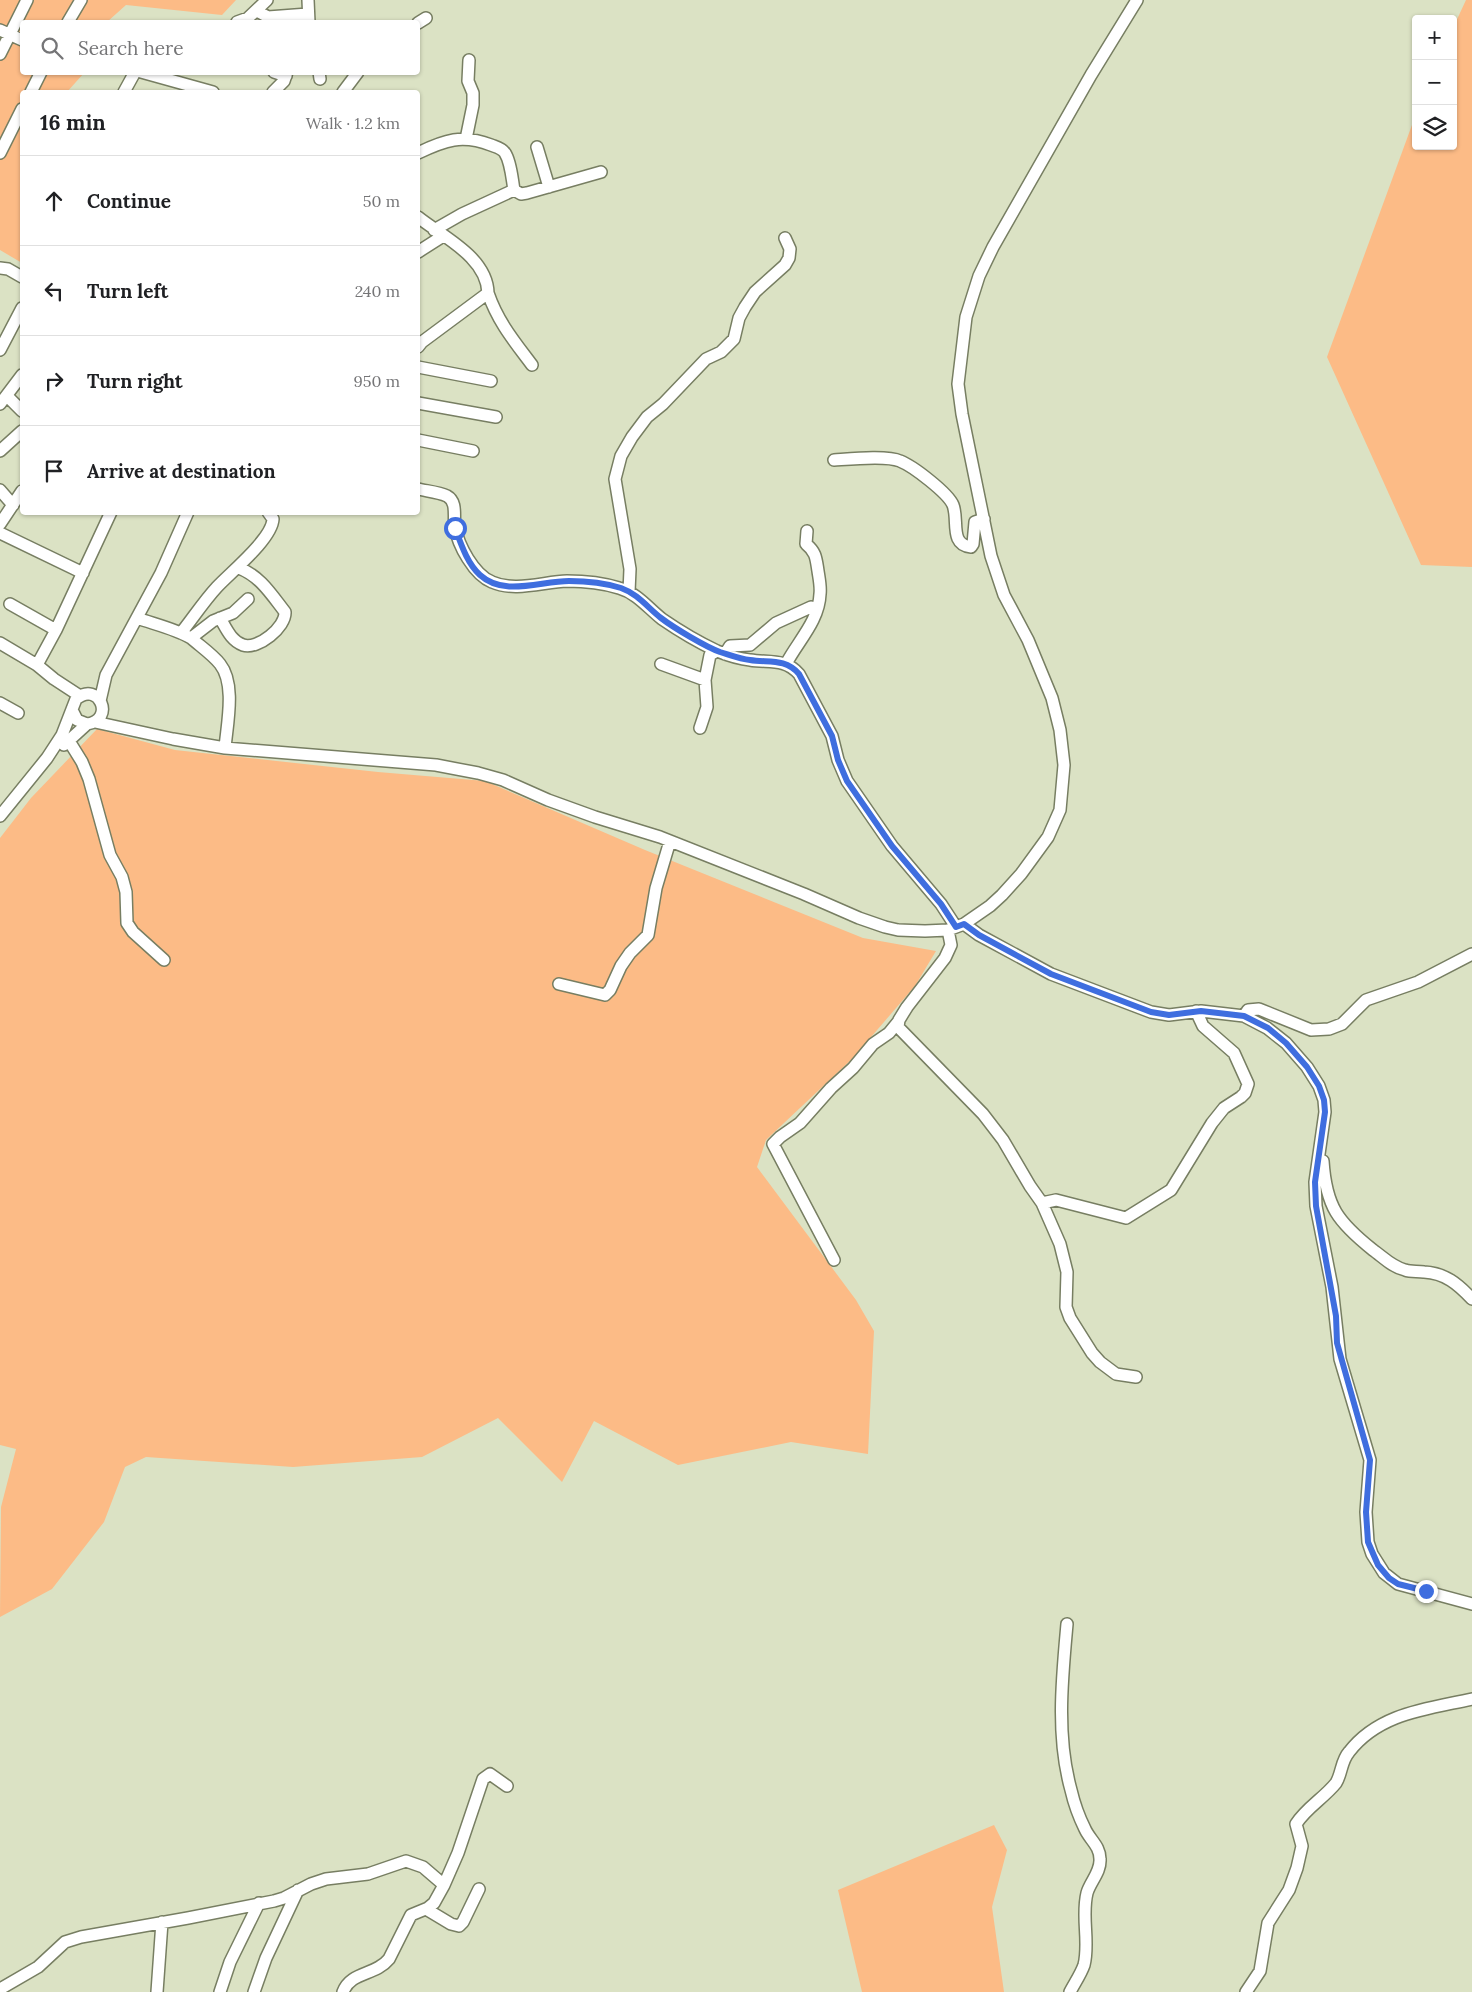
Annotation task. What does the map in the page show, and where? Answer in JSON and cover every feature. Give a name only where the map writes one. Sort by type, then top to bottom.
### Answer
[{"type":"street","points":[[0,54],[5,32],[27,0]]},
{"type":"street","points":[[69,20],[81,0]]},
{"type":"street","points":[[241,20],[257,11],[267,0]]},
{"type":"street","points":[[257,11],[268,17],[309,18],[308,0]]},
{"type":"street","points":[[834,1260],[773,1144],[800,1123],[831,1088],[853,1068],[873,1044],[889,1033],[946,958],[956,927],[990,906],[1002,895],[1039,852],[1055,824],[1060,810],[1064,786],[1064,765],[1060,730],[1052,698],[1028,640],[999,582],[991,556],[962,414],[958,384],[963,332],[970,298],[979,276],[1022,193],[1137,0]]},
{"type":"street","points":[[5,32],[20,39]]},
{"type":"street","points":[[466,139],[473,105],[468,81],[469,60]]},
{"type":"street","points":[[32,90],[40,75]]},
{"type":"street","points":[[125,90],[133,75]]},
{"type":"street","points":[[152,75],[206,90]]},
{"type":"street","points":[[275,90],[286,75]]},
{"type":"street","points":[[344,90],[356,75]]},
{"type":"street","points":[[0,153],[20,113]]},
{"type":"street","points":[[420,152],[439,143],[456,138],[487,144],[502,150],[506,154],[514,190],[521,194],[600,172]]},
{"type":"street","points":[[537,147],[549,187]]},
{"type":"street","points":[[420,250],[462,214],[514,190]]},
{"type":"street","points":[[420,219],[471,257],[481,270],[487,284],[494,313],[532,365]]},
{"type":"street","points":[[629,592],[630,569],[615,479],[621,456],[647,417],[663,404],[706,359],[721,352],[734,339],[739,318],[755,292],[785,265],[789,258],[790,249],[785,238]]},
{"type":"street","points":[[4,269],[20,276]]},
{"type":"street","points":[[420,344],[488,293]]},
{"type":"street","points":[[0,350],[20,312]]},
{"type":"street","points":[[420,367],[491,381]]},
{"type":"street","points":[[20,378],[3,400],[20,410]]},
{"type":"street","points":[[420,403],[496,416]]},
{"type":"street","points":[[0,451],[20,433]]},
{"type":"street","points":[[420,440],[473,451]]},
{"type":"street","points":[[834,460],[890,459],[905,463],[942,490],[953,504],[957,537],[960,544],[965,546],[971,547],[973,544],[975,522],[984,519]]},
{"type":"street","points":[[420,489],[447,496],[453,502],[455,528],[460,543],[470,564],[490,582],[503,586],[518,586],[568,581],[620,588],[646,604],[662,618],[721,652],[750,660],[786,664],[799,674],[832,736],[838,760],[847,781],[892,846],[941,904],[956,927]]},
{"type":"street","points":[[0,490],[13,505]]},
{"type":"street","points":[[0,524],[20,494]]},
{"type":"street","points":[[37,665],[56,630],[110,515]]},
{"type":"street","points":[[47,758],[102,714],[101,702],[106,675],[161,573],[187,515]]},
{"type":"street","points":[[186,635],[217,587],[239,568],[271,530],[273,520],[270,515]]},
{"type":"street","points":[[786,664],[818,609],[820,594],[816,556],[814,549],[806,544],[807,531]]},
{"type":"street","points":[[0,533],[83,573]]},
{"type":"street","points":[[220,618],[232,638],[244,646],[251,646],[276,632],[285,617],[284,612],[266,586],[248,572],[239,568]]},
{"type":"street","points":[[186,635],[233,613],[248,599]]},
{"type":"street","points":[[10,604],[56,630]]},
{"type":"street","points":[[700,728],[708,707],[705,680],[710,654],[721,652],[730,646],[755,643],[776,624],[811,607],[818,609]]},
{"type":"street","points":[[137,618],[186,635],[219,663],[227,678],[229,701],[225,748]]},
{"type":"street","points":[[0,643],[37,665],[78,701]]},
{"type":"street","points":[[661,664],[705,680]]},
{"type":"street","points":[[2,811],[47,758],[62,734],[78,701],[106,675]]},
{"type":"street","points":[[78,701],[94,695],[113,717],[127,728]]},
{"type":"street","points":[[78,701],[77,720],[127,728],[173,739],[225,748],[436,765],[503,780],[548,800],[670,841],[859,918],[910,932],[956,927],[979,935],[1051,974],[1151,1012],[1169,1015],[1223,1012],[1244,1016],[1268,1028],[1286,1043],[1307,1067],[1315,1078],[1324,1100],[1323,1137],[1315,1182],[1316,1206],[1332,1287],[1340,1359],[1370,1460],[1366,1512],[1368,1542],[1372,1554],[1384,1573],[1398,1584],[1472,1604]]},
{"type":"street","points":[[0,703],[18,714]]},
{"type":"street","points":[[69,741],[85,771],[110,854],[122,876],[126,892],[127,924],[133,932],[164,960]]},
{"type":"street","points":[[559,984],[605,995],[610,990],[621,966],[630,953],[648,935],[656,888],[670,841]]},
{"type":"street","points":[[1244,1016],[1248,1010],[1259,1009],[1311,1030],[1329,1029],[1342,1024],[1366,1000],[1418,982],[1472,954]]},
{"type":"street","points":[[1042,1203],[1056,1200],[1126,1218],[1174,1186],[1212,1123],[1224,1108],[1241,1097],[1248,1084],[1234,1053],[1204,1026],[1196,1012]]},
{"type":"street","points":[[898,1022],[900,1029],[944,1072],[992,1124],[1042,1203],[1065,1260],[1068,1281],[1067,1310],[1092,1353],[1100,1362],[1116,1374],[1136,1376]]},
{"type":"street","points":[[1323,1137],[1326,1189],[1330,1201],[1344,1226],[1391,1264],[1403,1270],[1444,1276],[1460,1286],[1472,1299]]},
{"type":"street","points":[[1067,1624],[1061,1696],[1066,1772],[1085,1831],[1099,1850],[1100,1862],[1097,1873],[1088,1887],[1085,1902],[1086,1952],[1084,1966],[1070,1992]]},
{"type":"street","points":[[1246,1992],[1260,1971],[1268,1923],[1289,1890],[1297,1868],[1302,1846],[1296,1824],[1336,1782],[1347,1753],[1364,1735],[1376,1726],[1394,1717],[1420,1709],[1472,1699]]},
{"type":"street","points":[[343,1992],[348,1982],[354,1978],[375,1971],[385,1964],[411,1916],[434,1903],[458,1853],[483,1779],[490,1774],[507,1786]]},
{"type":"street","points":[[0,1989],[38,1967],[66,1942],[92,1934],[284,1898],[298,1890],[326,1879],[368,1874],[406,1860],[423,1867],[444,1885]]},
{"type":"street","points":[[426,1909],[451,1924],[459,1926],[463,1922],[479,1889]]},
{"type":"street","points":[[254,1992],[266,1958],[298,1890]]},
{"type":"street","points":[[220,1992],[230,1962],[259,1903]]},
{"type":"street","points":[[158,1992],[162,1922]]},
{"type":"shaded area","points":[[0,0],[236,0],[222,15],[126,5],[109,20],[20,20],[20,75],[82,75],[69,90],[20,90],[20,262],[0,250]]},
{"type":"shaded area","points":[[1466,0],[1472,0],[1472,567],[1421,565],[1327,357],[1412,125],[1412,150],[1457,150],[1457,19]]},
{"type":"shaded area","points":[[97,729],[175,750],[378,772],[485,781],[645,850],[863,938],[936,951],[915,986],[853,1058],[766,1140],[757,1167],[856,1300],[874,1331],[868,1454],[791,1442],[678,1465],[594,1421],[562,1482],[498,1418],[422,1457],[293,1467],[146,1457],[125,1467],[104,1522],[52,1589],[0,1617],[1,1507],[16,1449],[0,1445],[0,838],[31,798]]},
{"type":"shaded area","points":[[994,1825],[1007,1850],[992,1907],[1004,1992],[862,1992],[838,1890]]},
{"type":"route","points":[[455,528],[470,564],[490,582],[503,586],[518,586],[568,581],[620,588],[638,598],[680,630],[715,650],[750,660],[782,662],[795,669],[832,736],[838,760],[847,781],[882,833],[941,904],[956,927],[964,924],[979,935],[1051,974],[1151,1012],[1169,1015],[1201,1011],[1223,1012],[1244,1016],[1268,1028],[1297,1055],[1315,1078],[1324,1100],[1324,1128],[1315,1182],[1316,1206],[1332,1287],[1340,1359],[1370,1460],[1366,1496],[1368,1542],[1378,1565],[1389,1578],[1398,1584],[1426,1591]]}]
